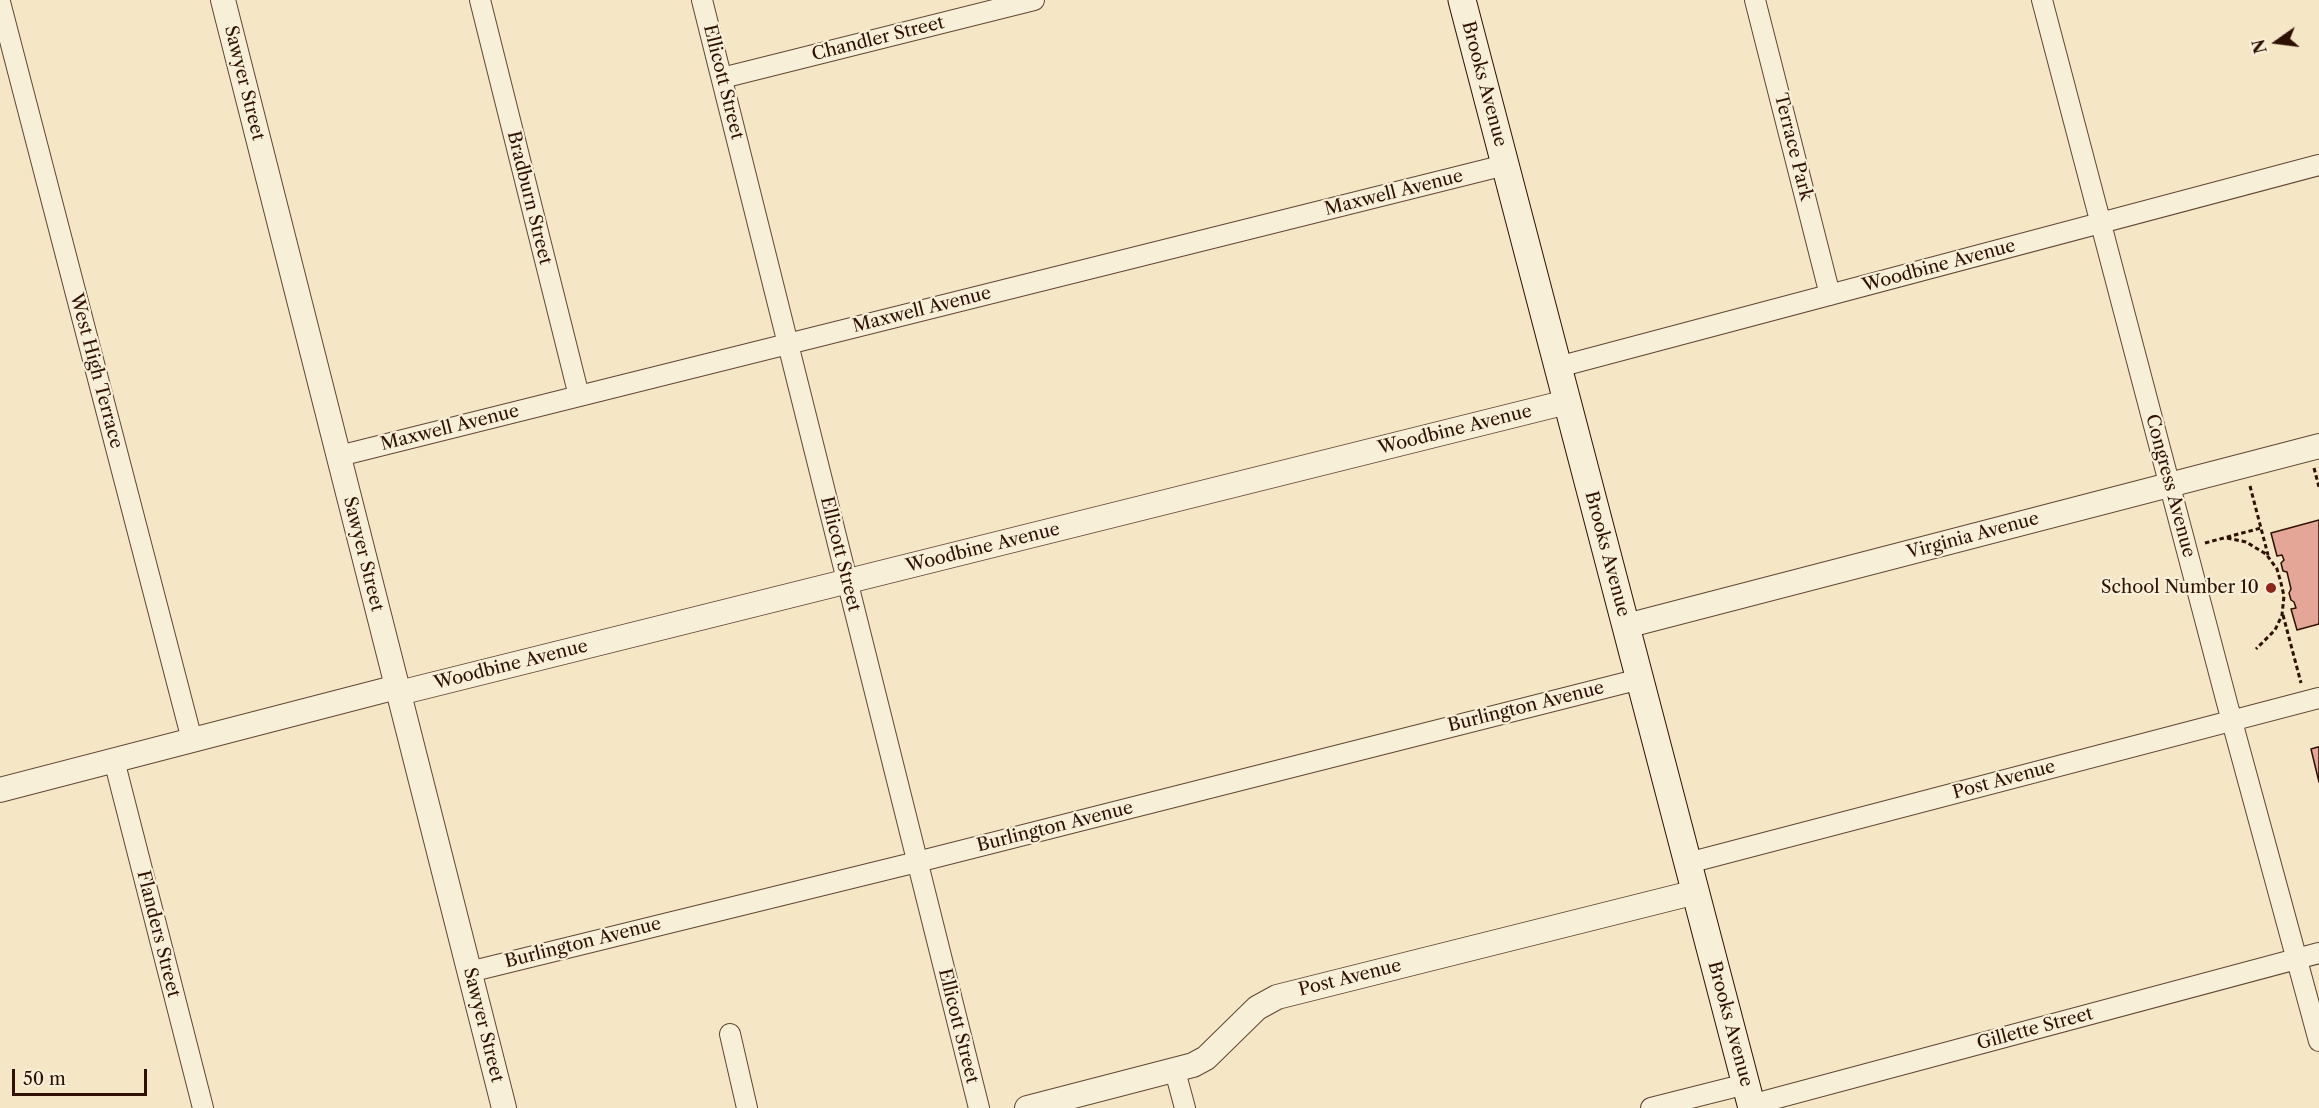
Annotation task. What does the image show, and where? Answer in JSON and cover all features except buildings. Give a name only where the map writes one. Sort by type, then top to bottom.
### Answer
[{"type":"main road","name":"Brooks Avenue","points":[[1462,0],[1750,1099]]},
{"type":"street","name":"Sawyer Street","points":[[223,0],[504,1108]]},
{"type":"street","name":"Bradburn Street","points":[[480,0],[579,396]]},
{"type":"street","name":"Ellicott Street","points":[[702,0],[979,1108]]},
{"type":"street","name":"Chandler Street","points":[[722,78],[1034,0]]},
{"type":"street","name":"Terrace Park","points":[[1755,0],[1830,295]]},
{"type":"street","name":"Congress Avenue","points":[[2042,0],[2319,1041]]},
{"type":"street","name":"West High Terrace","points":[[0,2],[192,740]]},
{"type":"street","name":"Maxwell Avenue","points":[[339,456],[1505,165]]},
{"type":"street","name":"Woodbine Avenue","points":[[1558,367],[2319,165]]},
{"type":"street","name":"Woodbine Avenue","points":[[0,790],[192,740],[847,581],[1567,402]]},
{"type":"street","name":"Virginia Avenue","points":[[1626,626],[2170,485],[2317,457]]},
{"type":"street","name":"Burlington Avenue","points":[[469,972],[917,862],[1640,679]]},
{"type":"street","name":"Post Avenue","points":[[1688,863],[2319,698]]},
{"type":"street","name":"Flanders Street","points":[[114,760],[202,1108]]},
{"type":"street","name":"Post Avenue","points":[[1027,1108],[1175,1071],[1206,1058],[1257,1008],[1277,997],[1696,892]]},
{"type":"street","name":"Gillette Street","points":[[1651,1108],[1750,1099],[2319,953]]},
{"type":"street","points":[[730,1034],[747,1108]]},
{"type":"street","points":[[1175,1071],[1185,1108]]},
{"type":"path","points":[[2317,457],[2319,487]]},
{"type":"path","points":[[2250,484],[2269,558]]},
{"type":"path","points":[[2199,545],[2261,528]]},
{"type":"path","points":[[2227,538],[2246,542],[2269,558],[2277,569],[2284,596],[2283,612],[2301,683]]},
{"type":"path","points":[[2256,649],[2275,630],[2283,612]]},
{"type":"place","name":"School Number 10","points":[[2271,588]]}]
